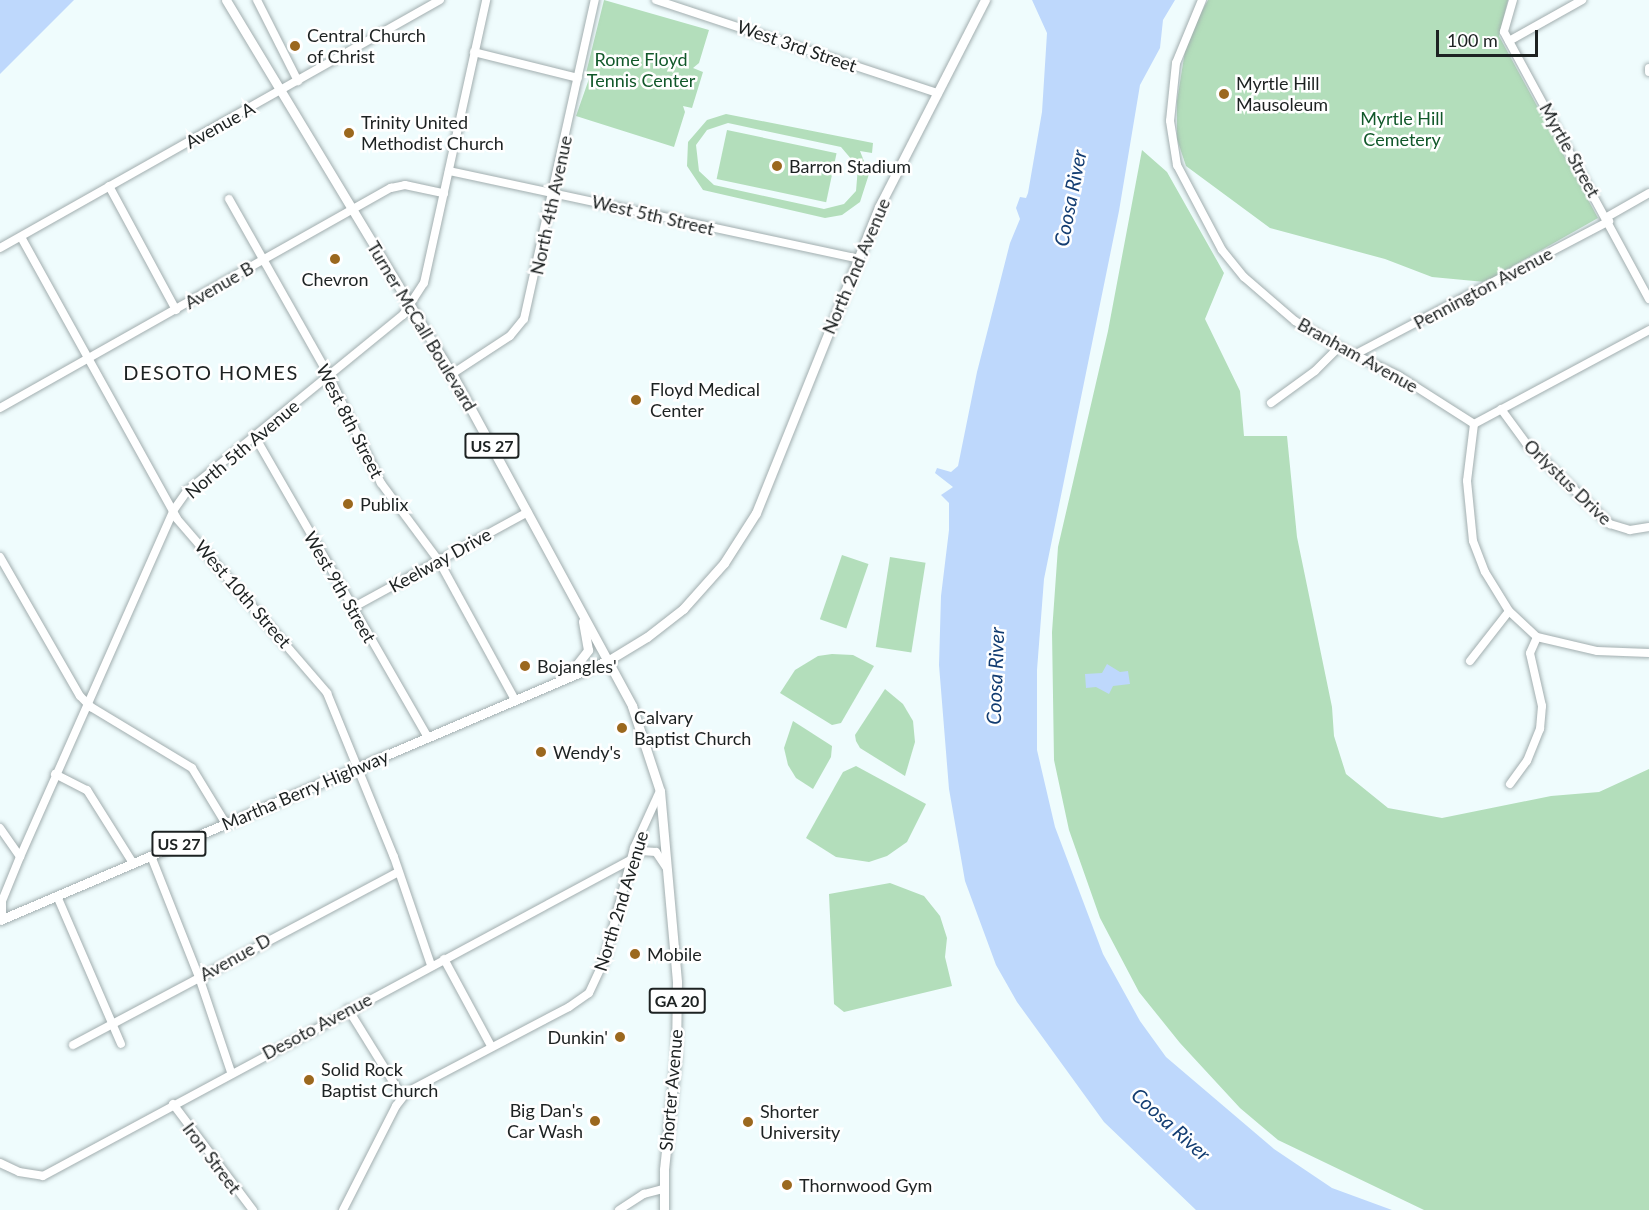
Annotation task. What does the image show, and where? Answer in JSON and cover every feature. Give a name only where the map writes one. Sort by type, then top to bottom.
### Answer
[{"type":"main road","name":"Turner McCall Boulevard","points":[[226,0],[411,304],[528,512],[632,706],[660,791]]},
{"type":"main road","name":"North 2nd Avenue","points":[[609,660],[647,638],[683,609],[712,579],[756,513],[879,207],[985,0]]},
{"type":"main road","name":"US 27","points":[[560,680],[579,667],[587,654],[581,609]]},
{"type":"main road","name":"Martha Berry Highway","points":[[1,920],[609,660]]},
{"type":"main road","name":"Shorter Avenue","points":[[660,791],[669,871],[677,1023],[663,1189],[664,1210]]},
{"type":"street","points":[[257,0],[298,81]]},
{"type":"street","name":"Avenue A","points":[[0,248],[440,0]]},
{"type":"street","name":"North 5th Avenue","points":[[1,920],[2,901],[20,857],[86,702],[173,511],[187,491],[403,315],[424,283],[486,0]]},
{"type":"street","name":"North 4th Avenue","points":[[452,374],[510,336],[525,319],[596,0]]},
{"type":"street","name":"West 3rd Street","points":[[656,0],[938,93]]},
{"type":"street","name":"Branham Avenue","points":[[1202,0],[1181,43],[1173,73],[1169,114],[1178,165],[1206,222],[1234,265],[1295,321],[1339,347],[1399,376],[1474,424]]},
{"type":"street","name":"Myrtle Street","points":[[1513,0],[1504,32],[1608,219],[1649,299]]},
{"type":"street","points":[[1509,41],[1582,0]]},
{"type":"street","points":[[474,52],[578,78]]},
{"type":"street","name":"West 5th Street","points":[[449,171],[858,259]]},
{"type":"street","name":"Avenue B","points":[[0,408],[262,260],[402,185],[444,193]]},
{"type":"street","points":[[109,186],[176,310]]},
{"type":"street","name":"Pennington Avenue","points":[[1356,354],[1608,219],[1649,193]]},
{"type":"street","name":"West 8th Street","points":[[229,199],[329,376],[381,483],[439,561],[515,700]]},
{"type":"street","name":"West 10th Street","points":[[21,237],[173,511],[324,687],[358,768],[431,965]]},
{"type":"street","points":[[1649,330],[1474,424],[1467,481],[1473,541],[1485,572],[1509,611],[1537,637],[1597,651],[1649,653]]},
{"type":"street","points":[[1271,403],[1315,371],[1339,347]]},
{"type":"street","name":"Orlystus Drive","points":[[1501,409],[1526,443],[1610,524],[1630,530],[1649,527]]},
{"type":"street","name":"West 9th Street","points":[[254,435],[428,738]]},
{"type":"street","name":"Keelway Drive","points":[[352,608],[528,512]]},
{"type":"street","points":[[0,556],[86,702],[192,768],[226,824]]},
{"type":"street","points":[[1470,661],[1509,611]]},
{"type":"street","points":[[1510,784],[1527,761],[1540,729],[1540,691],[1530,653],[1537,637]]},
{"type":"street","points":[[55,774],[87,790],[134,863]]},
{"type":"street","name":"North 2nd Avenue","points":[[402,1096],[491,1046],[579,1001],[593,987],[632,859],[660,791]]},
{"type":"street","points":[[0,828],[20,857]]},
{"type":"street","name":"Desoto Avenue","points":[[0,1163],[19,1172],[43,1176],[231,1072],[648,849],[660,856],[669,871]]},
{"type":"street","points":[[151,856],[199,977],[231,1072]]},
{"type":"street","name":"Avenue D","points":[[73,1045],[398,872]]},
{"type":"street","points":[[57,896],[122,1044]]},
{"type":"street","points":[[444,958],[491,1046]]},
{"type":"street","points":[[343,1210],[402,1096],[369,1048],[348,1009]]},
{"type":"street","name":"Iron Street","points":[[173,1104],[253,1210]]},
{"type":"street","points":[[619,1210],[644,1194],[663,1189]]},
{"type":"green space","name":"Rome Floyd Tennis Center","points":[[604,0],[709,30],[699,63],[693,68],[703,72],[692,108],[683,106],[685,112],[674,147],[576,116],[590,76],[586,73]]},
{"type":"green space","name":"Myrtle Hill Cemetery","points":[[1208,0],[1508,0],[1499,36],[1598,218],[1485,282],[1432,277],[1385,259],[1270,228],[1186,166],[1177,139],[1177,101],[1185,51],[1192,29]]},
{"type":"green space","points":[[726,114],[873,143],[872,153],[860,151],[869,174],[860,202],[842,215],[825,218],[703,190],[687,166],[688,142],[707,120]],"holes":[[[728,123],[841,147],[858,167],[856,191],[844,204],[824,209],[714,185],[699,171],[696,145],[707,130]]]},
{"type":"green space","name":"Barron Stadium","points":[[727,130],[837,153],[826,202],[717,179]]},
{"type":"green space","points":[[1142,150],[1167,172],[1224,273],[1205,319],[1240,391],[1244,436],[1287,436],[1297,537],[1332,707],[1334,736],[1346,774],[1388,808],[1442,818],[1551,796],[1599,792],[1649,769],[1649,1210],[1424,1210],[1278,1140],[1240,1108],[1180,1043],[1139,992],[1100,918],[1069,830],[1054,760],[1052,632],[1058,547],[1108,331]]},
{"type":"green space","points":[[842,555],[868,564],[846,628],[820,619]]},
{"type":"green space","points":[[890,557],[926,563],[911,653],[876,647]]},
{"type":"green space","points":[[853,655],[874,666],[841,723],[832,725],[780,693],[795,670],[818,656]]},
{"type":"green space","points":[[885,689],[903,704],[913,721],[915,742],[905,776],[860,748],[856,741],[855,735]]},
{"type":"green space","points":[[793,721],[832,746],[831,757],[813,789],[796,778],[788,765],[784,748]]},
{"type":"green space","points":[[856,766],[926,804],[907,842],[887,856],[869,862],[836,857],[806,838],[843,772]]},
{"type":"green space","points":[[890,883],[924,896],[940,916],[947,938],[945,957],[952,986],[844,1012],[834,1004],[829,894]]},
{"type":"water","points":[[0,0],[74,0],[0,74]]},
{"type":"water","name":"Coosa River","points":[[1032,0],[1175,0],[1163,20],[1160,48],[1140,85],[1119,211],[1044,579],[1037,670],[1037,750],[1055,827],[1103,954],[1140,1021],[1166,1057],[1274,1149],[1332,1188],[1392,1210],[1196,1210],[1104,1122],[1017,1002],[996,965],[965,881],[949,789],[939,665],[941,596],[949,530],[949,503],[941,495],[953,487],[935,473],[937,468],[951,472],[958,466],[977,372],[1010,243],[1020,219],[1016,208],[1020,197],[1026,198],[1028,193],[1042,112],[1047,33]]},
{"type":"water","points":[[1107,664],[1120,672],[1128,671],[1130,684],[1113,686],[1109,694],[1096,687],[1086,688],[1085,674],[1102,673]]},
{"type":"place","name":"Central Church of Christ","points":[[295,46]]},
{"type":"place","name":"Myrtle Hill Mausoleum","points":[[1224,94]]},
{"type":"place","name":"Trinity United Methodist Church","points":[[349,133]]},
{"type":"place","name":"Barron Stadium","points":[[777,166]]},
{"type":"place","name":"Chevron","points":[[335,259]]},
{"type":"place","name":"Floyd Medical Center","points":[[636,400]]},
{"type":"place","name":"Publix","points":[[348,504]]},
{"type":"place","name":"Bojangles'","points":[[525,666]]},
{"type":"place","name":"Calvary Baptist Church","points":[[622,728]]},
{"type":"place","name":"Wendy's","points":[[541,752]]},
{"type":"place","name":"Mobile","points":[[635,954]]},
{"type":"place","name":"Dunkin'","points":[[620,1037]]},
{"type":"place","name":"Solid Rock Baptist Church","points":[[309,1080]]},
{"type":"place","name":"Big Dan's Car Wash","points":[[595,1121]]},
{"type":"place","name":"Shorter University","points":[[748,1122]]},
{"type":"place","name":"Thornwood Gym","points":[[787,1185]]},
{"type":"district","name":"DESOTO HOMES","points":[[211,372]]}]
